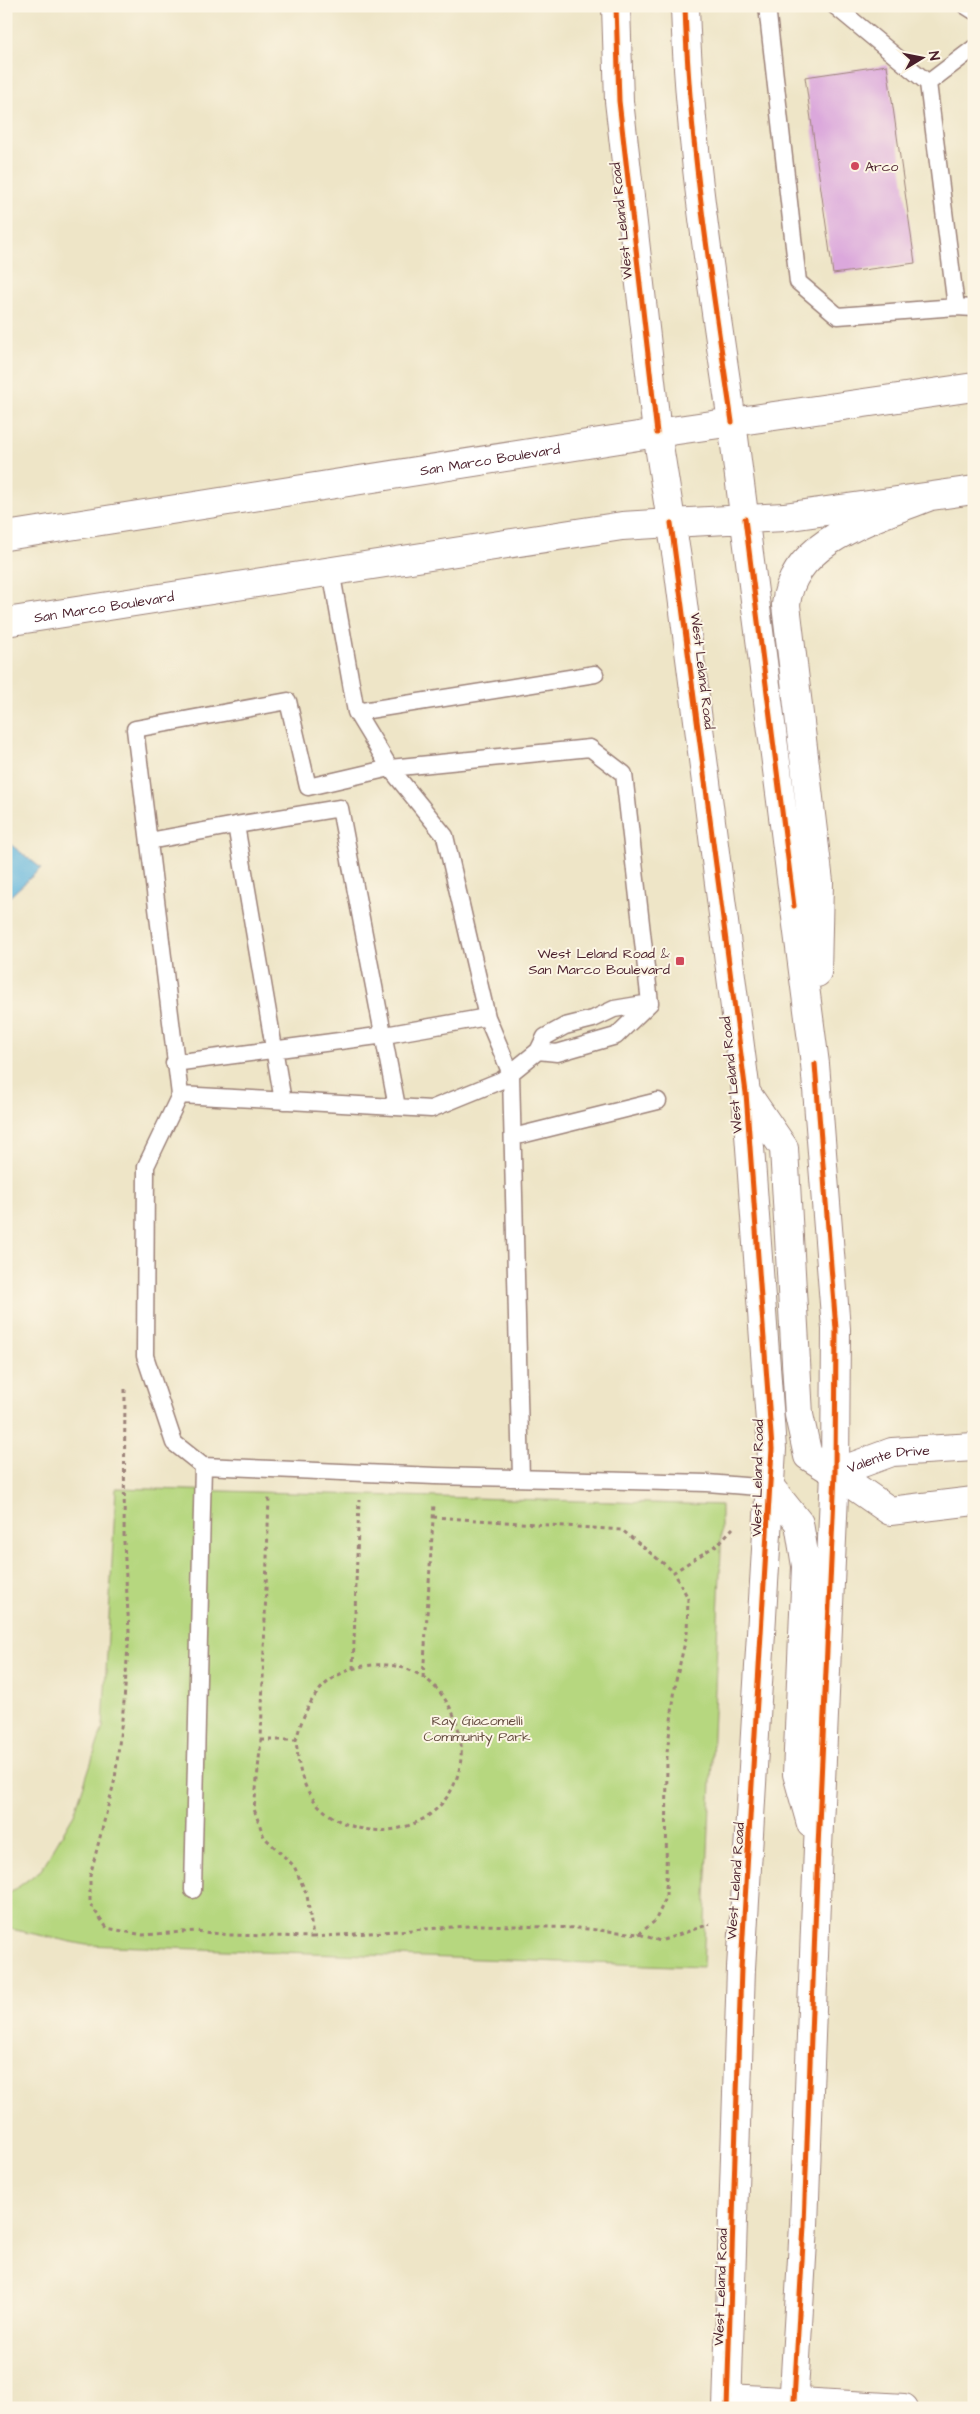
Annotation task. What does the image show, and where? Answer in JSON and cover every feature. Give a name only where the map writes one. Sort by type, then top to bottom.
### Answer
[{"type":"main road","name":"West Leland Road","points":[[616,6],[619,101],[658,433],[672,523],[746,1093],[772,1448],[744,1926],[727,2403]]},
{"type":"main road","points":[[686,6],[687,53],[697,177],[745,519],[815,1064],[836,1329],[835,1473],[818,1847],[804,2225],[794,2404]]},
{"type":"main road","name":"San Marco Boulevard","points":[[6,536],[658,433],[974,387]]},
{"type":"main road","name":"San Marco Boulevard","points":[[6,622],[622,526],[784,517],[974,490]]},
{"type":"main road","points":[[815,1064],[819,882],[786,605],[787,591],[794,574],[808,556],[827,542],[861,524],[928,497]]},
{"type":"main road","points":[[746,1093],[784,1148],[799,1414],[808,1456],[835,1473]]},
{"type":"main road","name":"Valente Drive","points":[[835,1473],[892,1452],[974,1447]]},
{"type":"main road","name":"Valente Drive","points":[[835,1473],[890,1511],[974,1501]]},
{"type":"main road","points":[[771,1488],[799,1523],[806,1566],[797,1774],[818,1847]]},
{"type":"main road","points":[[727,2403],[904,2408]]},
{"type":"lane","points":[[767,6],[798,282],[838,316],[956,307],[974,308]]},
{"type":"lane","points":[[835,6],[928,83],[956,307]]},
{"type":"lane","points":[[966,6],[974,11]]},
{"type":"lane","points":[[928,83],[974,48]]},
{"type":"lane","points":[[331,570],[356,712],[390,768],[445,836],[487,1017],[511,1074],[521,1478]]},
{"type":"lane","points":[[356,712],[595,674]]},
{"type":"lane","points":[[312,812],[288,701],[134,729],[174,1063],[180,1095],[146,1166],[145,1356],[174,1443],[203,1466],[435,1476],[707,1483],[771,1488]]},
{"type":"lane","points":[[308,787],[390,768],[590,748],[624,774],[650,1003]]},
{"type":"lane","points":[[148,841],[340,808],[385,1034],[397,1107]]},
{"type":"lane","points":[[236,825],[283,1101]]},
{"type":"lane","points":[[180,1095],[432,1109],[502,1080],[538,1051],[545,1038],[565,1026],[593,1019],[614,1009],[650,1003]]},
{"type":"lane","points":[[538,1051],[557,1054],[616,1036],[650,1003]]},
{"type":"lane","points":[[174,1063],[385,1034],[487,1017]]},
{"type":"lane","points":[[513,1137],[658,1101]]},
{"type":"lane","points":[[193,1890],[203,1466]]},
{"type":"path","points":[[353,1670],[360,1473]]},
{"type":"path","points":[[424,1678],[435,1476]]},
{"type":"path","points":[[674,1572],[718,1544],[771,1488]]},
{"type":"path","points":[[433,1517],[622,1530],[674,1572],[688,1598],[687,1634],[676,1680],[667,1753],[666,1898],[656,1920],[639,1934]]},
{"type":"path","points":[[387,1664],[409,1670],[424,1678],[445,1697],[457,1717],[462,1739],[461,1762],[454,1784],[441,1804],[422,1820],[399,1829],[374,1831],[348,1825],[326,1812],[308,1792],[298,1767],[296,1740],[304,1714],[319,1691],[340,1674],[365,1665],[387,1664]]},
{"type":"path","points":[[261,1740],[296,1740]]},
{"type":"path","points":[[313,1937],[481,1925],[576,1928],[639,1934],[660,1941],[709,1924],[744,1926]]},
{"type":"green space","name":"Ray Giacomelli Community Park","points":[[116,1488],[721,1505],[721,1550],[703,1967],[86,1945],[6,1928],[6,1896],[41,1870],[74,1814],[103,1727]]},
{"type":"water","points":[[6,841],[41,868],[6,900]]},
{"type":"building","points":[[887,65],[915,263],[833,274],[805,77]]},
{"type":"cycle path","points":[[616,6],[619,101],[657,433]]},
{"type":"cycle path","points":[[685,6],[687,58],[696,163],[732,422]]},
{"type":"cycle path","points":[[745,519],[794,906]]},
{"type":"cycle path","points":[[671,523],[746,1093],[772,1449],[741,1968],[727,2408]]},
{"type":"cycle path","points":[[794,2401],[804,2225],[818,1847],[835,1473],[836,1329],[815,1064]]},
{"type":"place","name":"Arco","points":[[855,166]]},
{"type":"place","name":"West Leland Road & San Marco Boulevard","points":[[680,961]]}]
